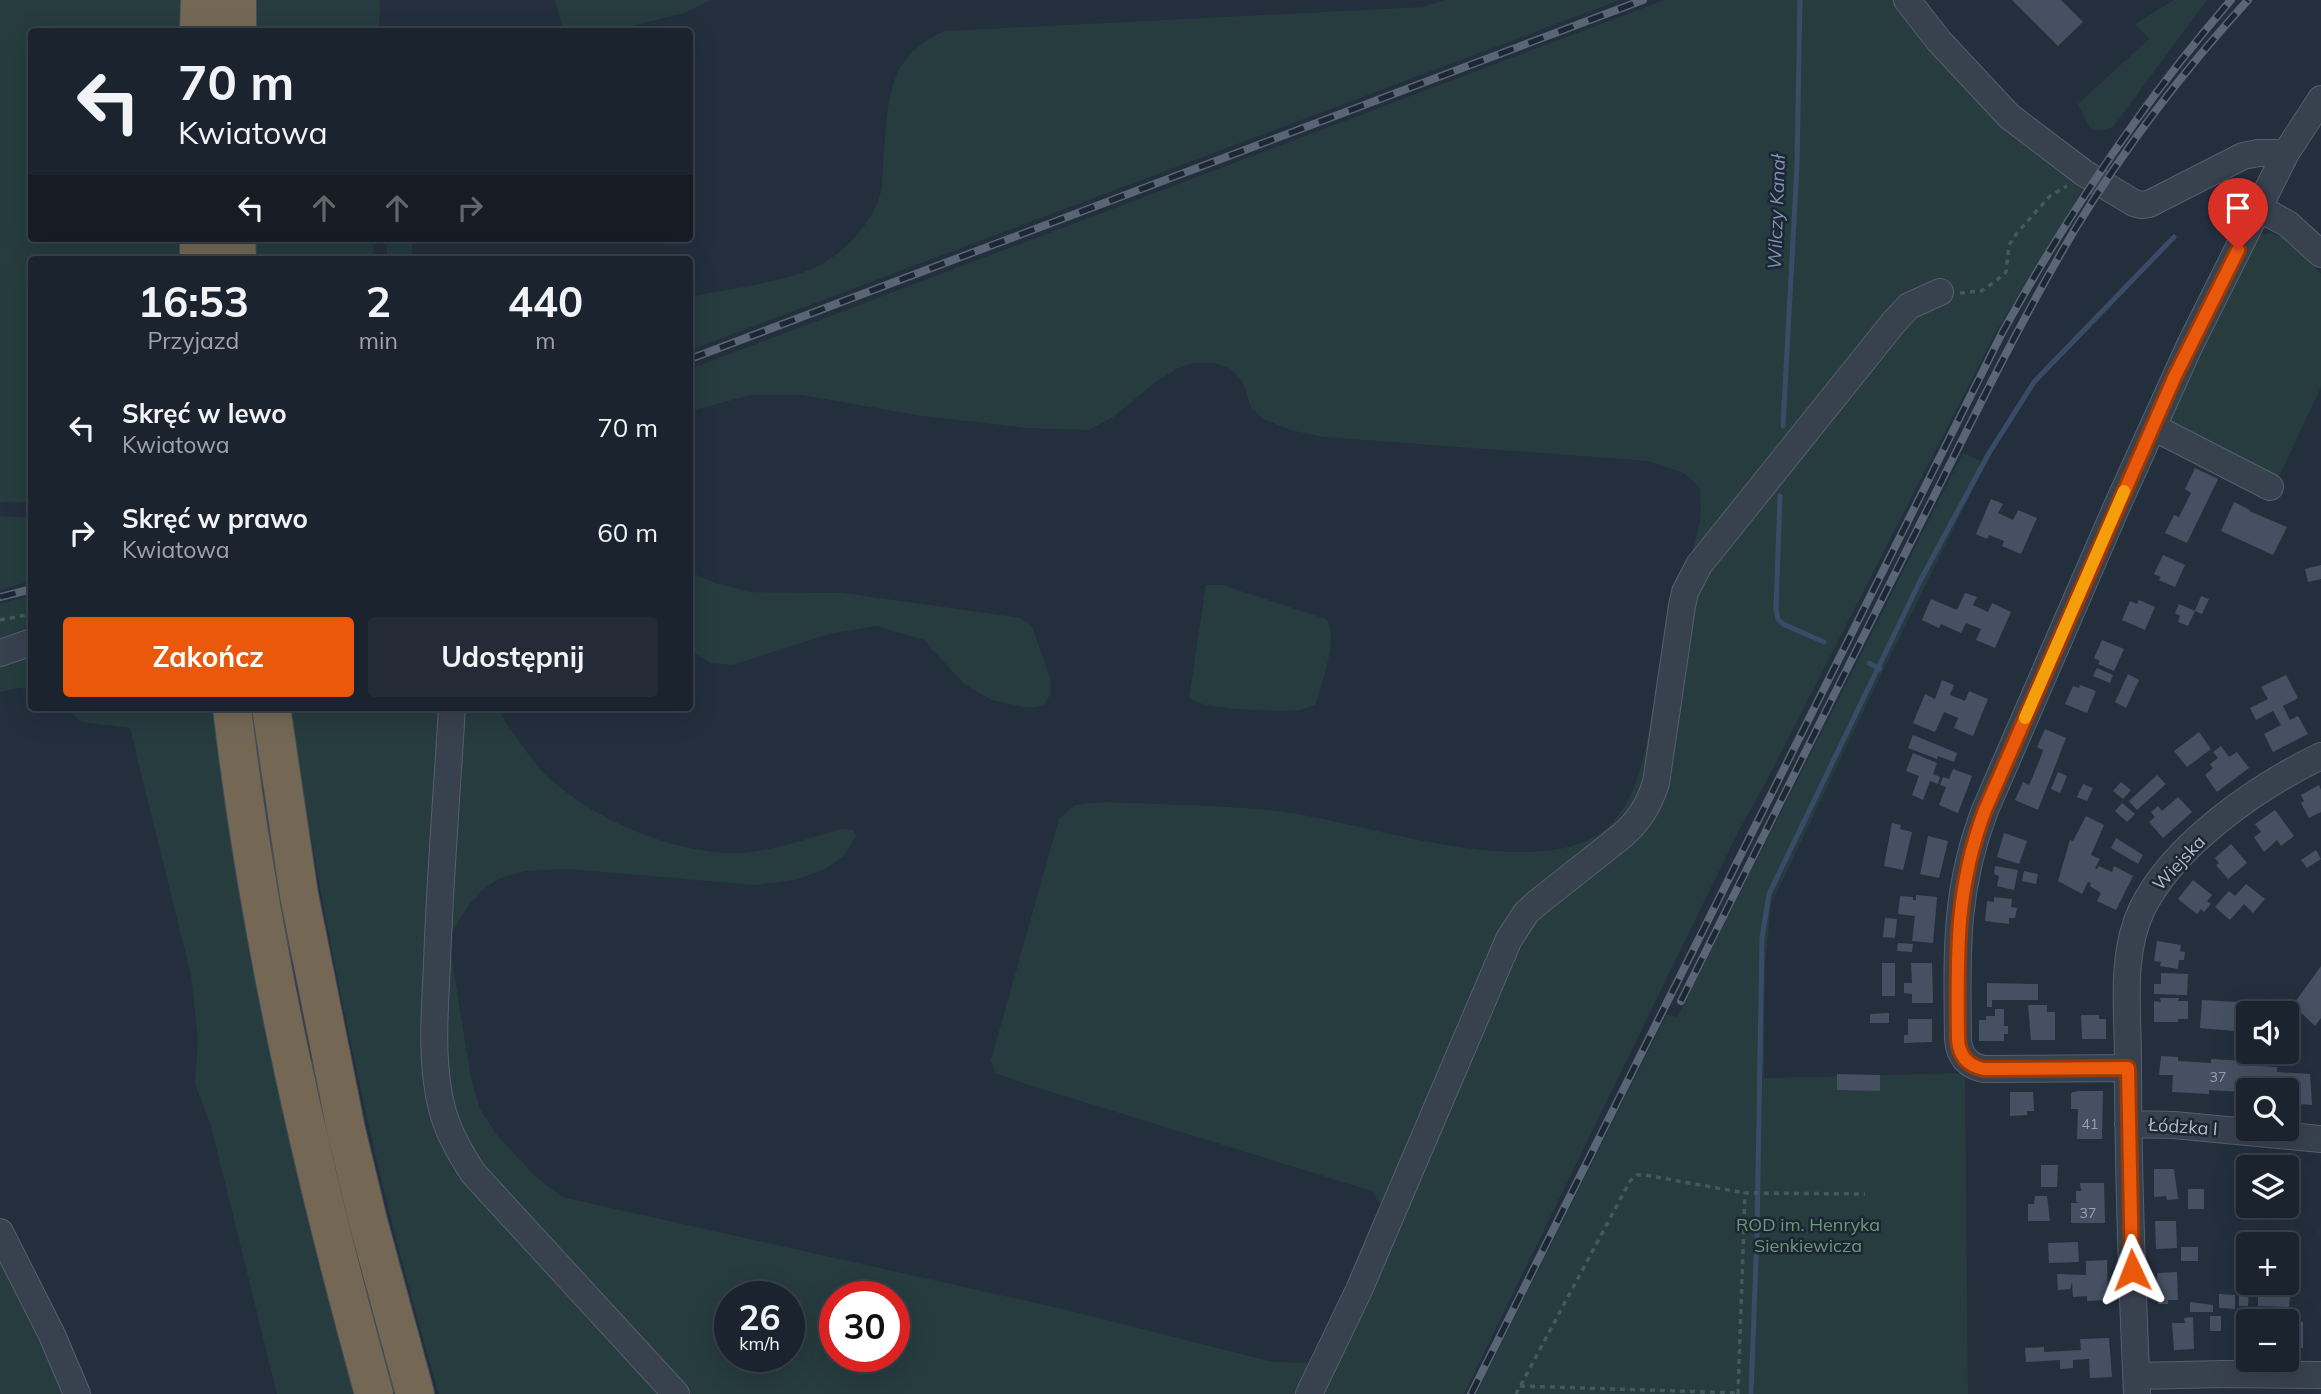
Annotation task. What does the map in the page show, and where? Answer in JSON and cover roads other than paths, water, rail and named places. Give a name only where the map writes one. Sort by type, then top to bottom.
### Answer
[{"type":"highway","points":[[199,28],[200,0]]},
{"type":"highway","points":[[237,0],[237,28]]},
{"type":"highway","points":[[233,711],[260,900],[308,1138],[374,1394]]},
{"type":"highway","points":[[272,711],[299,895],[346,1130],[415,1394]]},
{"type":"street","points":[[1907,0],[1939,41],[2009,116],[2084,173],[2141,205],[2149,204],[2243,156],[2286,153]]},
{"type":"street","points":[[2128,1068],[1984,1069],[1965,1060],[1958,1047],[1958,938],[1965,873],[1985,810],[2190,345],[2286,153],[2321,99]]},
{"type":"street","points":[[2259,208],[2288,224],[2321,254]]},
{"type":"street","points":[[1309,1394],[1359,1290],[1509,940],[1526,913],[1623,835],[1635,824],[1650,800],[1656,783],[1682,606],[1685,592],[1699,565],[1894,321],[1909,306],[1940,292]]},
{"type":"street","points":[[2153,427],[2270,486]]},
{"type":"street","points":[[0,653],[28,643]]},
{"type":"street","points":[[452,711],[439,902],[433,1048],[439,1096],[447,1128],[473,1173],[676,1394]]},
{"type":"street","name":"Wiejska","points":[[2137,1385],[2128,1125],[2130,950],[2134,931],[2151,892],[2180,858],[2226,816],[2281,778],[2321,756]]},
{"type":"street","points":[[299,895],[308,1138]]},
{"type":"street","points":[[260,900],[346,1130]]},
{"type":"street","name":"Łódzka I","points":[[2128,1125],[2174,1125],[2321,1139]]},
{"type":"street","points":[[0,1232],[52,1335],[77,1394]]},
{"type":"street","points":[[2137,1385],[2236,1374],[2321,1375]]},
{"type":"waterway","name":"Wilczy Kanał","points":[[1783,426],[1797,165],[1800,0]]},
{"type":"waterway","points":[[1751,1394],[1757,1234],[1762,938],[1769,894],[1920,581],[1989,453],[2034,382],[2174,237]]},
{"type":"waterway","points":[[1780,496],[1776,609],[1778,619],[1783,624],[1824,642]]},
{"type":"waterway","points":[[1869,663],[1880,669]]},
{"type":"railway","points":[[693,358],[1643,0]]},
{"type":"railway","points":[[1471,1394],[2002,333],[2053,245],[2108,160],[2167,79],[2231,0]]},
{"type":"railway","points":[[1681,1001],[1980,405],[2056,261],[2136,138],[2179,81],[2248,0]]},
{"type":"railway","points":[[0,597],[28,590]]},
{"type":"park label","name":"ROD im. Henryka Sienkiewicza","points":[[1808,1235]]}]
